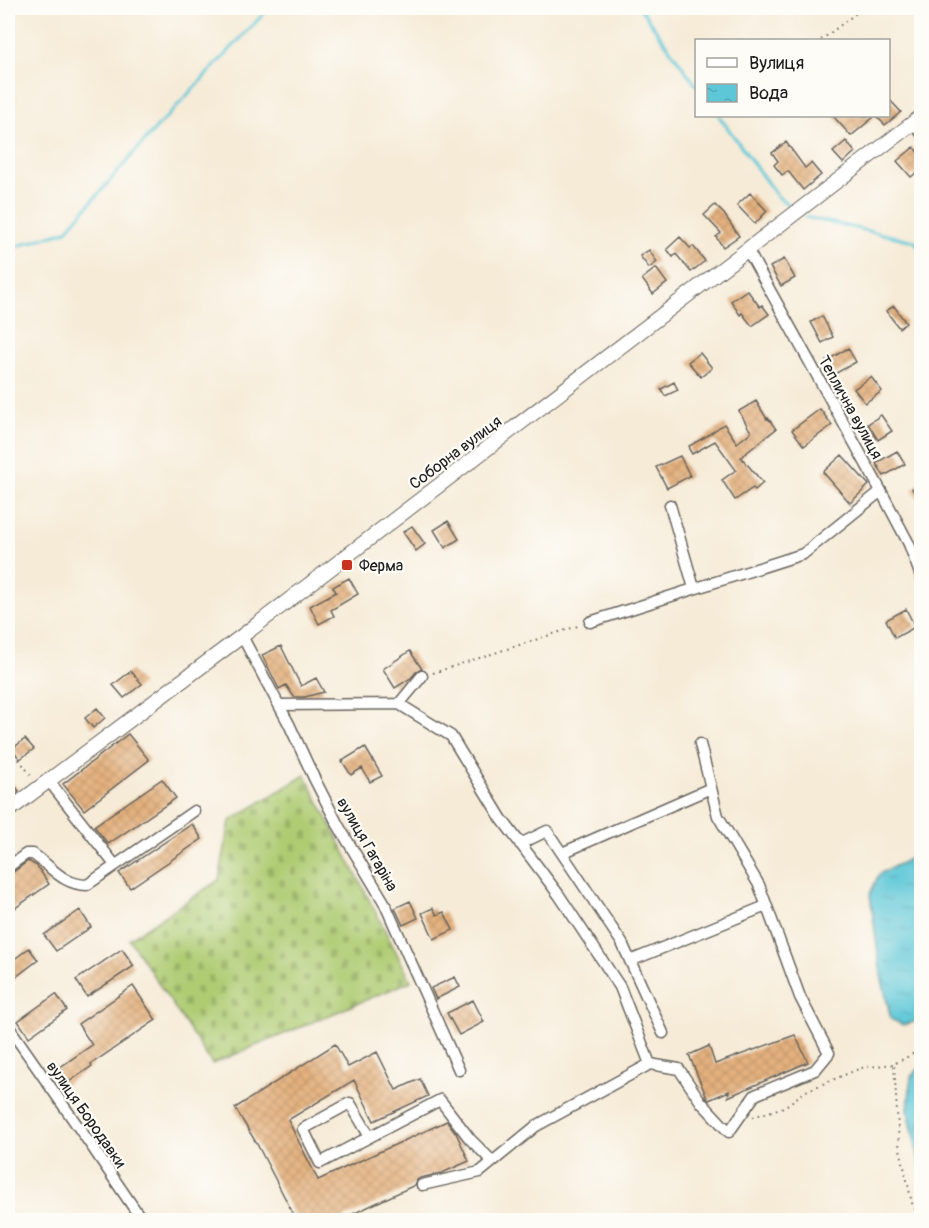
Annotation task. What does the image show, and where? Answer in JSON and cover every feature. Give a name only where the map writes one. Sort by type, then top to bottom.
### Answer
[{"type":"main road","name":"Соборна вулиця","points":[[8,811],[242,636],[747,249],[919,124]]},
{"type":"street","name":"Теплична вулиця","points":[[747,249],[909,543],[921,579]]},
{"type":"street","points":[[590,622],[803,554],[881,491]]},
{"type":"street","points":[[670,505],[694,588]]},
{"type":"street","name":"вулиця Гагаріна","points":[[242,636],[338,825],[384,902],[459,1070]]},
{"type":"street","points":[[399,704],[422,676]]},
{"type":"street","points":[[279,705],[399,704],[451,736],[501,818],[559,894],[620,987],[650,1064]]},
{"type":"street","points":[[422,1185],[480,1172],[536,1126],[650,1064],[679,1069],[700,1102],[729,1132],[755,1095],[815,1070],[829,1053],[800,997],[759,885],[718,816],[700,744]]},
{"type":"street","points":[[45,784],[115,865]]},
{"type":"street","points":[[562,853],[711,788]]},
{"type":"street","points":[[8,867],[26,854],[33,854],[67,881],[87,885],[194,811]]},
{"type":"street","points":[[520,844],[547,831],[622,943],[663,1034]]},
{"type":"street","points":[[630,962],[766,906]]},
{"type":"street","name":"вулиця Бородавки","points":[[8,1026],[141,1221]]},
{"type":"street","points":[[370,1137],[350,1103],[303,1129],[320,1163],[370,1137],[440,1100],[470,1139],[492,1161]]},
{"type":"path","points":[[823,39],[863,8]]},
{"type":"path","points":[[422,676],[590,622]]},
{"type":"path","points":[[8,744],[45,784]]},
{"type":"path","points":[[736,1122],[784,1107],[806,1091],[861,1068],[894,1064],[921,1049]]},
{"type":"path","points":[[894,1064],[899,1144],[912,1203],[921,1221]]},
{"type":"green space","points":[[305,775],[411,981],[212,1064],[129,939],[219,880],[230,821]]},
{"type":"water","points":[[921,855],[921,1020],[903,1025],[891,1019],[881,975],[870,894],[879,874]]},
{"type":"water","points":[[921,1067],[921,1169],[908,1110],[911,1076]]},
{"type":"building","points":[[890,100],[901,112],[885,125],[877,117],[890,117]]},
{"type":"building","points":[[834,117],[874,117],[851,136]]},
{"type":"building","points":[[846,141],[855,152],[843,163],[833,152]]},
{"type":"building","points":[[786,142],[805,168],[811,163],[821,175],[803,190],[788,171],[782,175],[774,165],[778,161],[772,153]]},
{"type":"building","points":[[914,147],[921,157],[921,169],[911,177],[897,161]]},
{"type":"building","points":[[750,193],[767,211],[755,224],[737,205]]},
{"type":"building","points":[[715,205],[739,236],[723,247],[716,237],[721,233],[704,215]]},
{"type":"building","points":[[680,237],[690,248],[693,246],[705,261],[691,272],[676,254],[673,257],[667,249]]},
{"type":"building","points":[[649,250],[657,262],[649,268],[640,256]]},
{"type":"building","points":[[784,259],[795,278],[781,286],[770,267]]},
{"type":"building","points":[[656,268],[667,283],[653,294],[642,279]]},
{"type":"building","points":[[747,290],[760,307],[762,305],[769,314],[752,326],[742,313],[740,315],[731,301]]},
{"type":"building","points":[[894,306],[906,323],[899,328],[886,311]]},
{"type":"building","points":[[822,316],[833,337],[822,343],[811,322]]},
{"type":"building","points":[[848,348],[856,362],[833,375],[826,361]]},
{"type":"building","points":[[700,353],[712,368],[701,377],[688,362]]},
{"type":"building","points":[[871,377],[882,391],[865,403],[854,389]]},
{"type":"building","points":[[674,382],[678,390],[665,396],[661,389]]},
{"type":"building","points":[[756,401],[776,429],[741,457],[763,483],[755,490],[753,488],[735,500],[722,480],[736,470],[715,441],[692,454],[689,446],[724,424],[737,443],[751,432],[739,411]]},
{"type":"building","points":[[820,409],[832,425],[804,446],[792,430]]},
{"type":"building","points":[[881,415],[892,431],[878,440],[868,424]]},
{"type":"building","points":[[897,451],[905,464],[884,476],[876,463]]},
{"type":"building","points":[[842,455],[869,485],[850,503],[823,472]]},
{"type":"building","points":[[680,456],[690,476],[667,488],[656,467]]},
{"type":"building","points":[[921,482],[921,503],[912,489]]},
{"type":"building","points":[[448,521],[459,539],[445,548],[434,530]]},
{"type":"building","points":[[412,526],[425,544],[416,551],[403,532]]},
{"type":"building","points":[[349,578],[358,594],[331,610],[334,616],[319,624],[310,606],[336,592],[333,587]]},
{"type":"building","points":[[906,609],[915,627],[895,638],[886,620]]},
{"type":"building","points":[[281,646],[301,686],[316,678],[324,692],[305,697],[294,697],[286,685],[279,689],[262,655]]},
{"type":"building","points":[[410,651],[422,669],[395,688],[383,669]]},
{"type":"building","points":[[131,671],[142,684],[124,698],[113,685]]},
{"type":"building","points":[[97,708],[105,718],[93,728],[85,718]]},
{"type":"building","points":[[128,734],[149,760],[84,810],[63,784]]},
{"type":"building","points":[[25,739],[34,749],[20,759],[12,749]]},
{"type":"building","points":[[365,747],[382,776],[370,782],[362,768],[351,775],[342,761]]},
{"type":"building","points":[[8,777],[19,791],[8,800]]},
{"type":"building","points":[[162,779],[176,798],[108,844],[94,826]]},
{"type":"building","points":[[192,824],[202,839],[130,888],[119,873]]},
{"type":"building","points":[[28,861],[37,866],[49,884],[8,913],[8,874]]},
{"type":"building","points":[[410,901],[418,918],[403,925],[395,908]]},
{"type":"building","points":[[433,908],[437,915],[444,912],[453,930],[434,939],[422,913]]},
{"type":"building","points":[[80,910],[91,927],[56,951],[44,935]]},
{"type":"building","points":[[29,948],[38,960],[8,983],[8,964]]},
{"type":"building","points":[[122,949],[134,966],[87,997],[76,980]]},
{"type":"building","points":[[455,977],[460,987],[436,999],[431,988]]},
{"type":"building","points":[[133,986],[156,1020],[63,1086],[53,1072],[92,1045],[78,1024]]},
{"type":"building","points":[[56,994],[67,1010],[29,1037],[18,1021]]},
{"type":"building","points":[[473,1000],[484,1022],[459,1035],[447,1013]]},
{"type":"building","points":[[795,1035],[808,1062],[728,1097],[729,1091],[709,1100],[707,1098],[689,1055],[709,1046],[715,1064]]},
{"type":"building","points":[[335,1044],[348,1067],[377,1052],[396,1090],[420,1079],[428,1096],[374,1121],[354,1080],[288,1120],[318,1180],[447,1121],[456,1133],[469,1161],[442,1173],[420,1178],[415,1185],[338,1221],[297,1221],[257,1144],[235,1108]]},
{"type":"waterway","points":[[8,249],[66,231],[148,137],[269,8]]},
{"type":"waterway","points":[[640,8],[695,84]]},
{"type":"waterway","points":[[720,117],[777,196],[789,205]]},
{"type":"waterway","points":[[805,217],[914,241],[922,251]]},
{"type":"place","name":"Ферма","points":[[347,565]]}]
